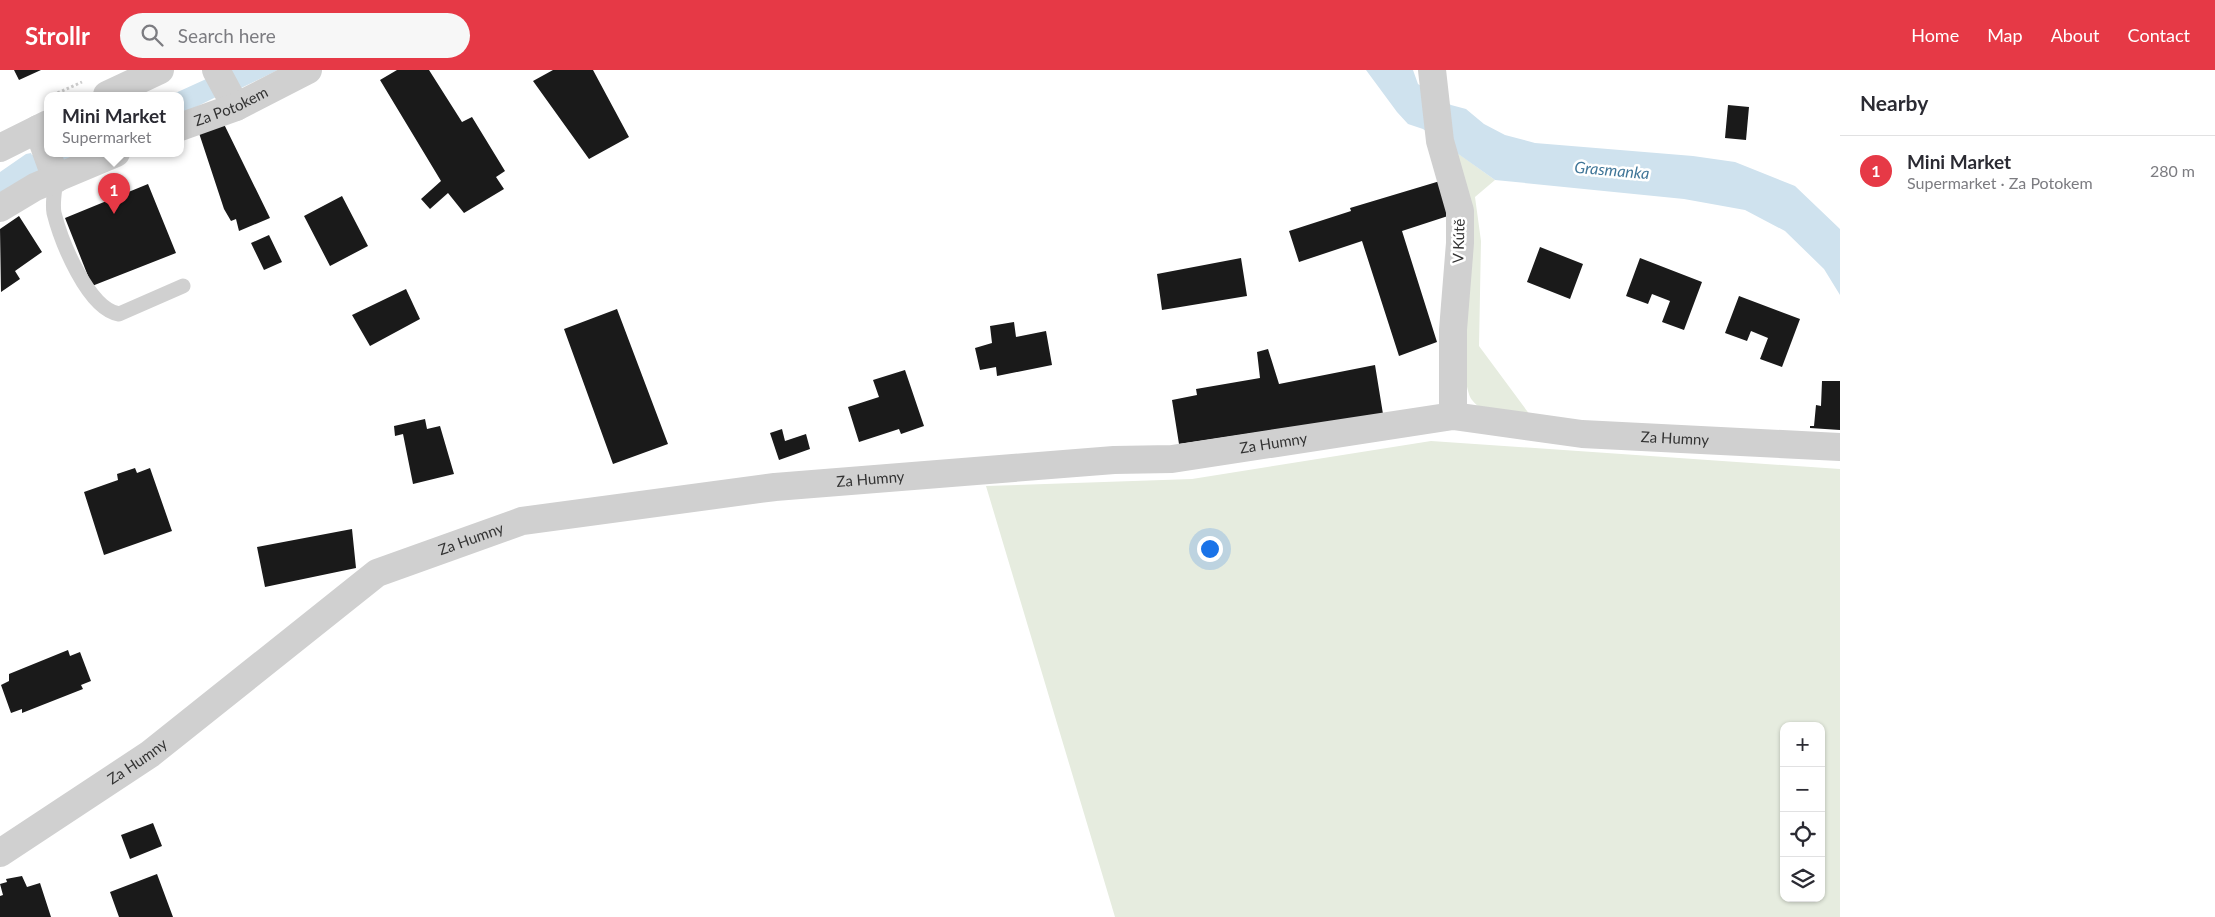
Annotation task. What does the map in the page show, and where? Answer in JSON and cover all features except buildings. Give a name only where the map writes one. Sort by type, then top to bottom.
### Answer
[{"type":"street","points":[[114,92],[160,70]]},
{"type":"street","name":"Za Potokem","points":[[184,123],[224,86],[308,70]]},
{"type":"street","name":"V Kútě","points":[[1433,82],[1440,141],[1460,211],[1460,242],[1453,330],[1453,416]]},
{"type":"street","points":[[0,148],[44,150]]},
{"type":"street","points":[[0,208],[35,187],[45,157]]},
{"type":"street","name":"Za Humny","points":[[0,853],[150,754],[378,573],[522,521],[775,487],[1114,460],[1172,459],[1453,416],[1582,434],[1840,447]]},
{"type":"lane","points":[[48,157],[54,213],[77,273],[92,295],[113,313],[119,314],[183,286]]},
{"type":"shaded area","points":[[1456,152],[1495,180],[1475,197],[1481,241],[1479,346],[1530,415],[1499,414],[1484,409],[1472,400],[1467,385],[1460,322]]},
{"type":"shaded area","points":[[1431,441],[1840,469],[1840,917],[1115,917],[986,486],[1192,479]]},
{"type":"water","points":[[226,70],[278,70],[237,90],[236,87],[184,113],[184,92],[178,92]]},
{"type":"water","name":"Grasmanka","points":[[1366,70],[1413,70],[1418,84],[1451,105],[1466,109],[1484,124],[1505,135],[1535,143],[1693,156],[1735,162],[1795,186],[1840,229],[1840,295],[1824,269],[1785,231],[1745,210],[1684,199],[1495,180],[1423,129],[1408,124]]},
{"type":"water","points":[[44,150],[44,157],[87,157],[0,198],[0,172],[26,154],[31,153],[32,155]]},
{"type":"place","name":"Mini Market","points":[[114,214]]}]
